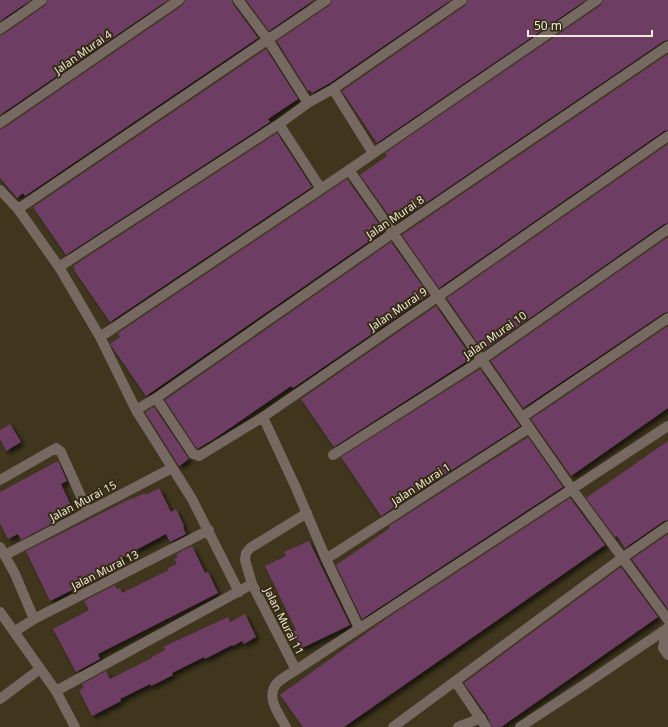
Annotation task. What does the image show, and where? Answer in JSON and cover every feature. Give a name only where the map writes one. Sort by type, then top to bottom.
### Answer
[{"type":"street","points":[[0,29],[42,0]]},
{"type":"street","name":"Jalan Murai 4","points":[[0,123],[179,0]]},
{"type":"street","points":[[238,0],[268,40],[308,103]]},
{"type":"street","points":[[18,209],[326,0]]},
{"type":"street","points":[[59,267],[279,124],[308,103],[333,89],[462,0]]},
{"type":"street","points":[[100,337],[321,189],[597,0]]},
{"type":"street","name":"Jalan Murai 8","points":[[136,410],[156,398],[393,233],[668,46]]},
{"type":"street","points":[[333,89],[373,153]]},
{"type":"street","points":[[279,124],[321,189]]},
{"type":"street","name":"Jalan Murai 9","points":[[156,398],[193,454],[199,456],[263,417],[668,136]]},
{"type":"street","points":[[349,170],[529,428],[622,558],[667,626],[664,648],[668,655]]},
{"type":"street","points":[[0,190],[18,209],[59,267],[100,337],[136,410],[192,499],[239,592]]},
{"type":"street","name":"Jalan Murai 10","points":[[333,455],[481,359],[668,229]]},
{"type":"street","points":[[522,417],[668,318]]},
{"type":"street","points":[[263,417],[307,513],[326,559],[359,628]]},
{"type":"street","points":[[286,727],[273,702],[272,692],[278,683],[359,628],[668,426]]},
{"type":"street","name":"Jalan Murai 1","points":[[326,559],[529,428]]},
{"type":"street","points":[[0,480],[56,448],[62,452],[88,512]]},
{"type":"street","name":"Jalan Murai 15","points":[[2,551],[88,512],[172,468]]},
{"type":"street","name":"Jalan Murai 11","points":[[296,670],[252,584],[245,560],[246,553],[250,548],[307,513]]},
{"type":"street","points":[[393,727],[622,558],[668,526]]},
{"type":"street","name":"Jalan Murai 13","points":[[14,632],[34,619],[209,530]]},
{"type":"street","points":[[2,551],[15,574],[34,619]]},
{"type":"street","points":[[56,691],[252,584]]},
{"type":"street","points":[[2,619],[14,632],[56,691],[76,727]]},
{"type":"street","points":[[520,727],[584,686],[667,626]]},
{"type":"street","points":[[0,699],[40,669]]},
{"type":"street","points":[[455,681],[484,723],[458,727]]},
{"type":"building","points":[[0,0],[31,0],[0,21]]},
{"type":"building","points":[[48,0],[168,0],[0,115],[0,35],[4,34],[46,5]]},
{"type":"building","points":[[185,0],[232,0],[233,4],[258,38],[25,196],[23,193],[17,198],[0,178],[0,129],[4,128],[183,5]]},
{"type":"building","points":[[246,0],[314,0],[269,31]]},
{"type":"building","points":[[332,0],[451,0],[330,83],[312,93],[310,90],[308,91],[277,41],[330,5]]},
{"type":"building","points":[[468,0],[586,0],[377,143],[342,91],[466,5]]},
{"type":"building","points":[[603,0],[668,0],[668,40],[664,41],[395,224],[360,175],[387,156],[385,153],[601,5]]},
{"type":"building","points":[[266,49],[298,99],[268,119],[270,122],[66,255],[33,207]]},
{"type":"building","points":[[668,54],[668,130],[664,131],[439,288],[402,235]]},
{"type":"building","points":[[277,133],[312,187],[110,322],[74,270],[75,269],[73,266]]},
{"type":"building","points":[[668,144],[668,223],[664,224],[483,351],[447,298]]},
{"type":"building","points":[[347,179],[384,231],[146,396],[110,344],[120,337],[118,333]]},
{"type":"building","points":[[668,237],[668,312],[664,313],[523,408],[491,361]]},
{"type":"building","points":[[391,242],[429,295],[293,388],[291,386],[197,449],[165,400]]},
{"type":"building","points":[[436,306],[472,358],[334,447],[301,399]]},
{"type":"building","points":[[668,326],[668,408],[571,476],[531,419]]},
{"type":"building","points":[[480,369],[520,426],[381,516],[341,457]]},
{"type":"building","points":[[154,407],[189,459],[179,466],[145,412]]},
{"type":"building","points":[[10,424],[21,442],[6,451],[0,439],[0,430]]},
{"type":"building","points":[[528,437],[563,487],[362,619],[336,565],[390,528],[389,526]]},
{"type":"building","points":[[668,441],[668,520],[664,521],[625,548],[586,498]]},
{"type":"building","points":[[58,461],[67,481],[61,484],[74,512],[21,540],[18,534],[8,539],[0,523],[0,492]]},
{"type":"building","points":[[159,488],[171,512],[176,509],[186,534],[170,542],[166,534],[106,566],[110,573],[79,589],[78,587],[50,601],[26,551],[132,498],[145,493],[146,495]]},
{"type":"building","points":[[570,498],[605,545],[344,727],[303,727],[280,695],[390,616]]},
{"type":"building","points":[[668,534],[668,609],[632,559]]},
{"type":"building","points":[[309,541],[350,625],[300,649],[292,632],[296,630],[265,566],[286,556],[284,552]]},
{"type":"building","points":[[192,546],[205,573],[208,572],[218,593],[98,654],[100,659],[76,672],[53,629],[89,610],[84,601],[115,585],[117,589],[120,588],[122,593],[169,570],[168,568],[177,564],[174,559],[178,557],[176,554]]},
{"type":"building","points":[[621,567],[658,617],[501,727],[492,727],[487,715],[464,683]]},
{"type":"building","points":[[245,614],[256,637],[244,644],[242,641],[233,646],[232,645],[205,659],[204,657],[172,673],[173,675],[151,686],[150,684],[120,699],[121,701],[92,716],[79,690],[84,688],[82,684],[106,671],[110,679],[152,658],[165,650],[163,647],[228,617],[230,622]]}]
